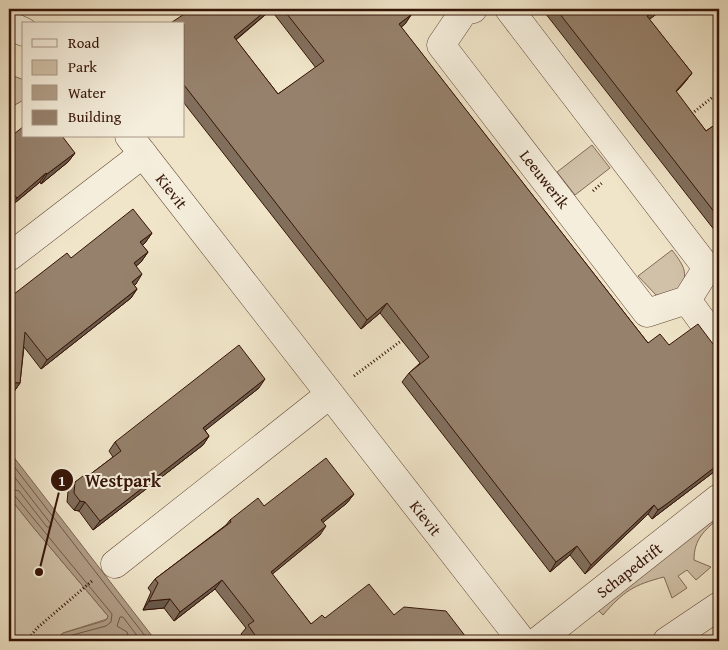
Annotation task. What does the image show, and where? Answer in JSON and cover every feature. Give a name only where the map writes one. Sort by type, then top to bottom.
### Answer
[{"type":"street","points":[[509,9],[707,268],[687,300],[719,344]]},
{"type":"street","name":"Leeuwerik","points":[[467,10],[441,45],[647,313],[687,300]]},
{"type":"street","points":[[9,25],[22,31]]},
{"type":"street","name":"Kievit","points":[[9,257],[136,145],[522,641]]},
{"type":"street","points":[[115,564],[329,395]]},
{"type":"street","name":"Schapedrift","points":[[538,641],[719,498]]},
{"type":"street","points":[[667,641],[719,606]]},
{"type":"path","points":[[689,116],[719,92]]},
{"type":"path","points":[[569,211],[627,164]]},
{"type":"path","points":[[329,395],[407,336]]},
{"type":"path","points":[[26,641],[37,628],[80,591]]},
{"type":"green space","points":[[11,75],[22,79],[22,101],[9,108],[9,80]]},
{"type":"green space","points":[[592,145],[610,168],[575,195],[557,172]]},
{"type":"green space","points":[[672,250],[684,269],[684,279],[682,284],[673,293],[656,295],[638,276]]},
{"type":"green space","points":[[9,497],[108,616],[107,619],[63,633],[54,641],[9,641]]},
{"type":"green space","points":[[719,504],[719,518],[701,536],[694,553],[694,560],[711,567],[696,580],[687,570],[678,576],[687,588],[672,598],[664,577],[644,583],[630,590],[603,615],[591,603]]},
{"type":"water","points":[[9,451],[156,641],[123,641],[112,637],[88,641],[54,641],[63,633],[104,621],[108,616],[9,497]]},
{"type":"building","points":[[192,9],[268,9],[234,37],[278,94],[324,61],[283,9],[406,9],[411,15],[399,24],[648,343],[660,334],[669,345],[698,324],[719,349],[719,364],[717,366],[719,369],[719,464],[658,510],[654,505],[591,565],[577,546],[556,562],[409,373],[429,357],[387,303],[367,320],[185,86],[185,22],[172,22]]},
{"type":"building","points":[[556,9],[657,9],[647,16],[692,73],[676,91],[706,131],[719,122],[719,218]]},
{"type":"building","points":[[22,128],[22,138],[64,138],[75,153],[46,173],[17,198],[12,192],[9,194],[9,138]]},
{"type":"building","points":[[133,209],[152,233],[140,242],[148,252],[134,263],[142,274],[132,282],[137,289],[47,360],[25,332],[20,383],[9,382],[9,298],[67,253],[71,258]]},
{"type":"building","points":[[239,345],[265,379],[203,428],[209,436],[100,521],[85,502],[80,501],[74,493],[75,482],[83,476],[88,476],[121,451],[115,442]]},
{"type":"building","points":[[326,458],[354,494],[321,520],[326,526],[271,572],[311,624],[322,615],[325,618],[369,584],[394,615],[404,607],[446,611],[469,641],[259,641],[248,625],[254,621],[222,580],[180,612],[170,599],[149,601],[158,583],[155,579],[231,522],[230,520],[258,498],[264,506]]},
{"type":"place","name":"Westpark","points":[[39,572]]}]
